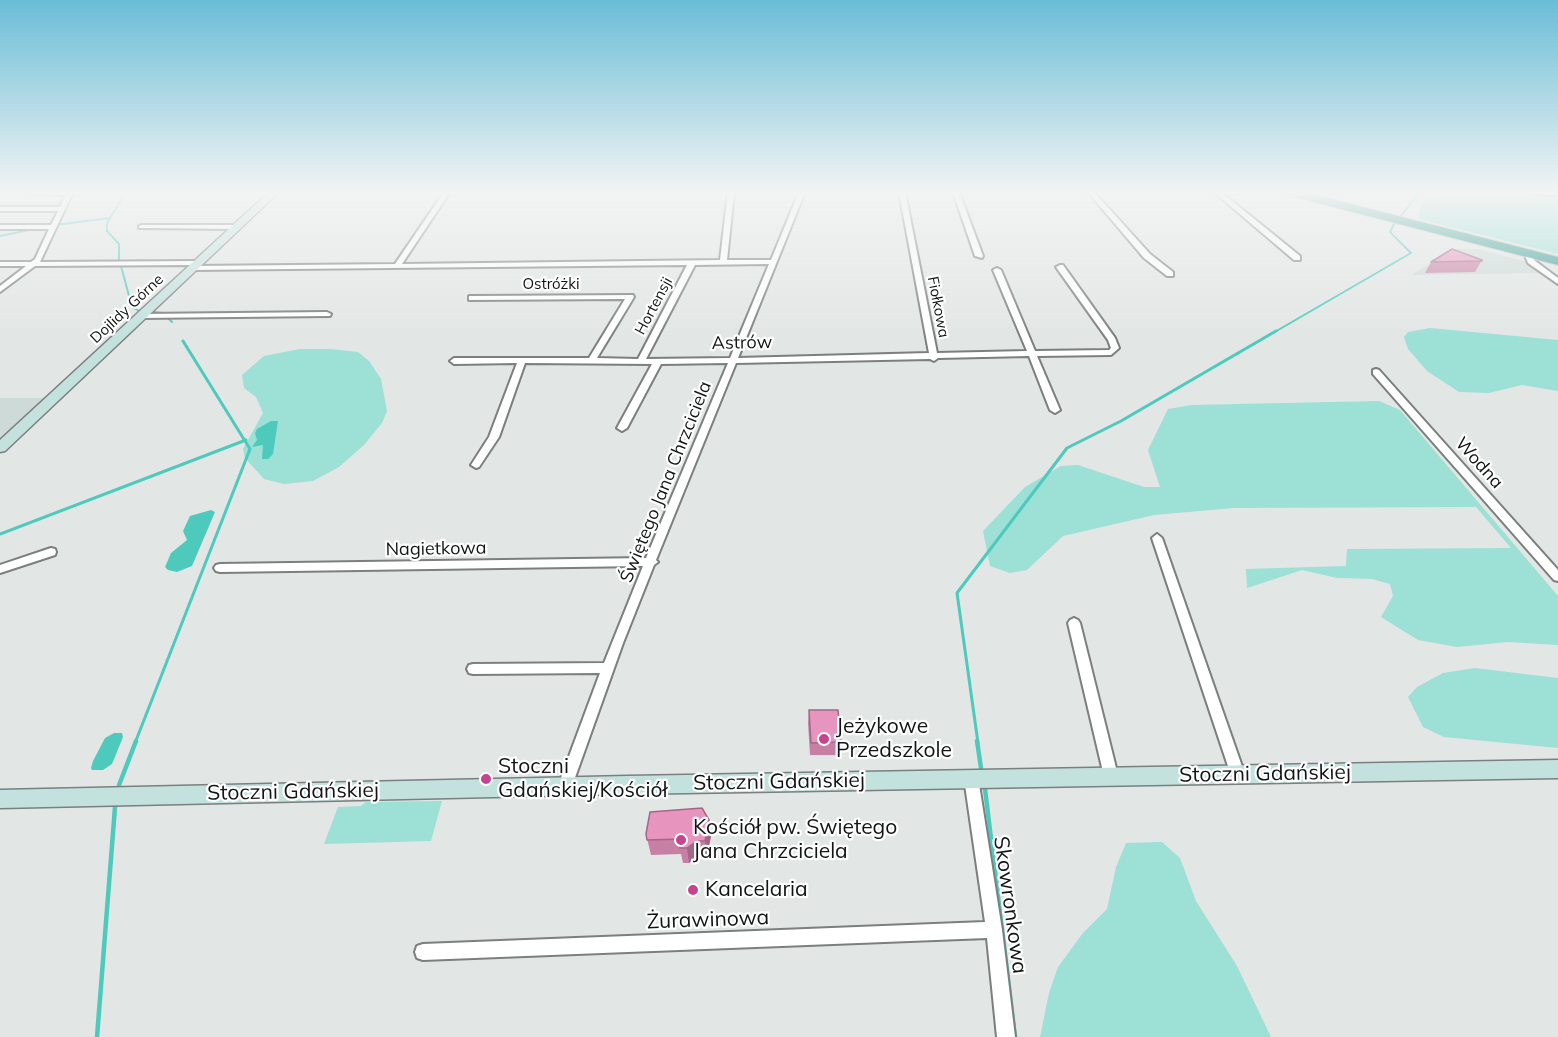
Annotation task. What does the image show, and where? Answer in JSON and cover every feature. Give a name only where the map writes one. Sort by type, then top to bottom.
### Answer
[{"type":"highway","points":[[1479,240],[1558,261]]},
{"type":"street","points":[[0,290],[35,264],[46,240]]},
{"type":"street","name":"Dojlidy Górne","points":[[0,448],[222,240]]},
{"type":"street","points":[[397,266],[414,240]]},
{"type":"street","points":[[723,262],[725,240]]},
{"type":"street","name":"Świętego Jana Chrzciciela","points":[[565,786],[608,668],[781,240]]},
{"type":"street","name":"Fiołkowa","points":[[911,240],[934,357]]},
{"type":"street","points":[[973,240],[979,256]]},
{"type":"street","points":[[1134,240],[1147,255],[1170,274]]},
{"type":"street","points":[[1276,240],[1297,258]]},
{"type":"street","points":[[1528,253],[1531,261],[1558,282]]},
{"type":"street","points":[[0,264],[397,266],[772,262]]},
{"type":"street","name":"Hortensji","points":[[640,363],[692,263]]},
{"type":"street","name":"Astrów","points":[[454,361],[592,360],[658,363],[1111,352],[1115,348],[1114,344],[1060,267]]},
{"type":"street","points":[[997,270],[1055,411]]},
{"type":"street","name":"Ostróżki","points":[[472,298],[630,297],[592,360]]},
{"type":"street","points":[[141,316],[327,314]]},
{"type":"street","points":[[476,465],[494,437],[522,360]]},
{"type":"street","points":[[622,428],[658,363]]},
{"type":"street","name":"Wodna","points":[[1376,372],[1558,577]]},
{"type":"street","points":[[1157,538],[1238,775]]},
{"type":"street","points":[[0,569],[51,552]]},
{"type":"street","name":"Nagietkowa","points":[[220,568],[652,562]]},
{"type":"street","points":[[1074,623],[1111,776]]},
{"type":"street","points":[[473,669],[608,668]]},
{"type":"street","name":"Stoczni Gdańskiej","points":[[0,799],[971,778],[1558,769]]},
{"type":"street","name":"Skowronkowa","points":[[971,778],[994,930],[1006,1037]]},
{"type":"street","name":"Żurawinowa","points":[[423,952],[994,930]]},
{"type":"shaded area","points":[[1504,240],[1558,240],[1558,254]]},
{"type":"shaded area","points":[[1455,249],[1479,249],[1524,261],[1542,273],[1411,275]]},
{"type":"shaded area","points":[[1430,328],[1558,340],[1558,391],[1522,385],[1489,393],[1459,392],[1427,371],[1408,349],[1404,337],[1408,332]]},
{"type":"shaded area","points":[[300,349],[358,352],[369,361],[381,379],[387,411],[382,423],[364,445],[339,467],[313,481],[284,484],[264,479],[245,458],[243,449],[263,413],[256,397],[244,388],[242,375],[264,356]]},
{"type":"shaded area","points":[[0,398],[47,398],[0,439]]},
{"type":"shaded area","points":[[1379,401],[1400,410],[1558,596],[1558,645],[1508,642],[1457,647],[1418,640],[1381,617],[1393,596],[1390,584],[1372,579],[1337,578],[1302,570],[1247,588],[1246,569],[1346,566],[1347,549],[1511,548],[1476,507],[1234,508],[1154,515],[1063,536],[1027,570],[1010,573],[990,566],[983,531],[1025,487],[1061,466],[1078,465],[1144,487],[1160,487],[1148,450],[1168,409],[1192,405]]},
{"type":"shaded area","points":[[271,421],[278,421],[273,454],[268,459],[262,459],[263,445],[252,447],[257,440],[255,433],[257,429]]},
{"type":"shaded area","points":[[211,510],[215,512],[192,566],[177,572],[168,570],[165,567],[171,553],[187,540],[183,531],[190,516]]},
{"type":"shaded area","points":[[1475,668],[1558,678],[1558,748],[1444,737],[1423,727],[1408,697],[1417,687],[1443,673]]},
{"type":"shaded area","points":[[114,733],[122,733],[123,737],[112,764],[103,770],[92,770],[93,761],[105,738]]},
{"type":"shaded area","points":[[442,801],[431,841],[324,844],[338,807],[361,806],[366,802]]},
{"type":"shaded area","points":[[1162,842],[1180,858],[1196,901],[1237,966],[1271,1037],[1040,1037],[1049,993],[1058,967],[1083,933],[1107,909],[1116,867],[1126,843]]},
{"type":"building","points":[[1452,249],[1482,260],[1482,261],[1431,262]]},
{"type":"building","points":[[809,710],[838,710],[841,742],[811,743]]},
{"type":"building","points":[[702,808],[709,820],[705,841],[697,841],[687,848],[680,848],[681,839],[647,840],[650,812]]},
{"type":"waterway","points":[[116,240],[119,244],[119,261]]},
{"type":"waterway","points":[[1273,333],[1411,253],[1398,240]]},
{"type":"waterway","points":[[121,266],[132,307],[139,311]]},
{"type":"waterway","points":[[154,312],[163,313]]},
{"type":"waterway","points":[[169,319],[172,322]]},
{"type":"waterway","points":[[978,743],[957,593],[1067,448],[1121,421],[1276,331]]},
{"type":"waterway","points":[[183,341],[245,440]]},
{"type":"waterway","points":[[0,534],[245,440]]},
{"type":"waterway","points":[[135,743],[250,449],[245,440]]},
{"type":"waterway","points":[[119,785],[136,741]]},
{"type":"waterway","points":[[977,741],[981,768]]},
{"type":"waterway","points":[[985,789],[1015,1037]]},
{"type":"waterway","points":[[97,1037],[115,807]]},
{"type":"place","name":"Jeżykowe Przedszkole","points":[[824,739]]},
{"type":"place","name":"Stoczni Gdańskiej/Kościół","points":[[486,779]]},
{"type":"place","name":"Kościół pw. Świętego Jana Chrzciciela","points":[[681,840]]},
{"type":"place","name":"Kancelaria","points":[[693,890]]}]
